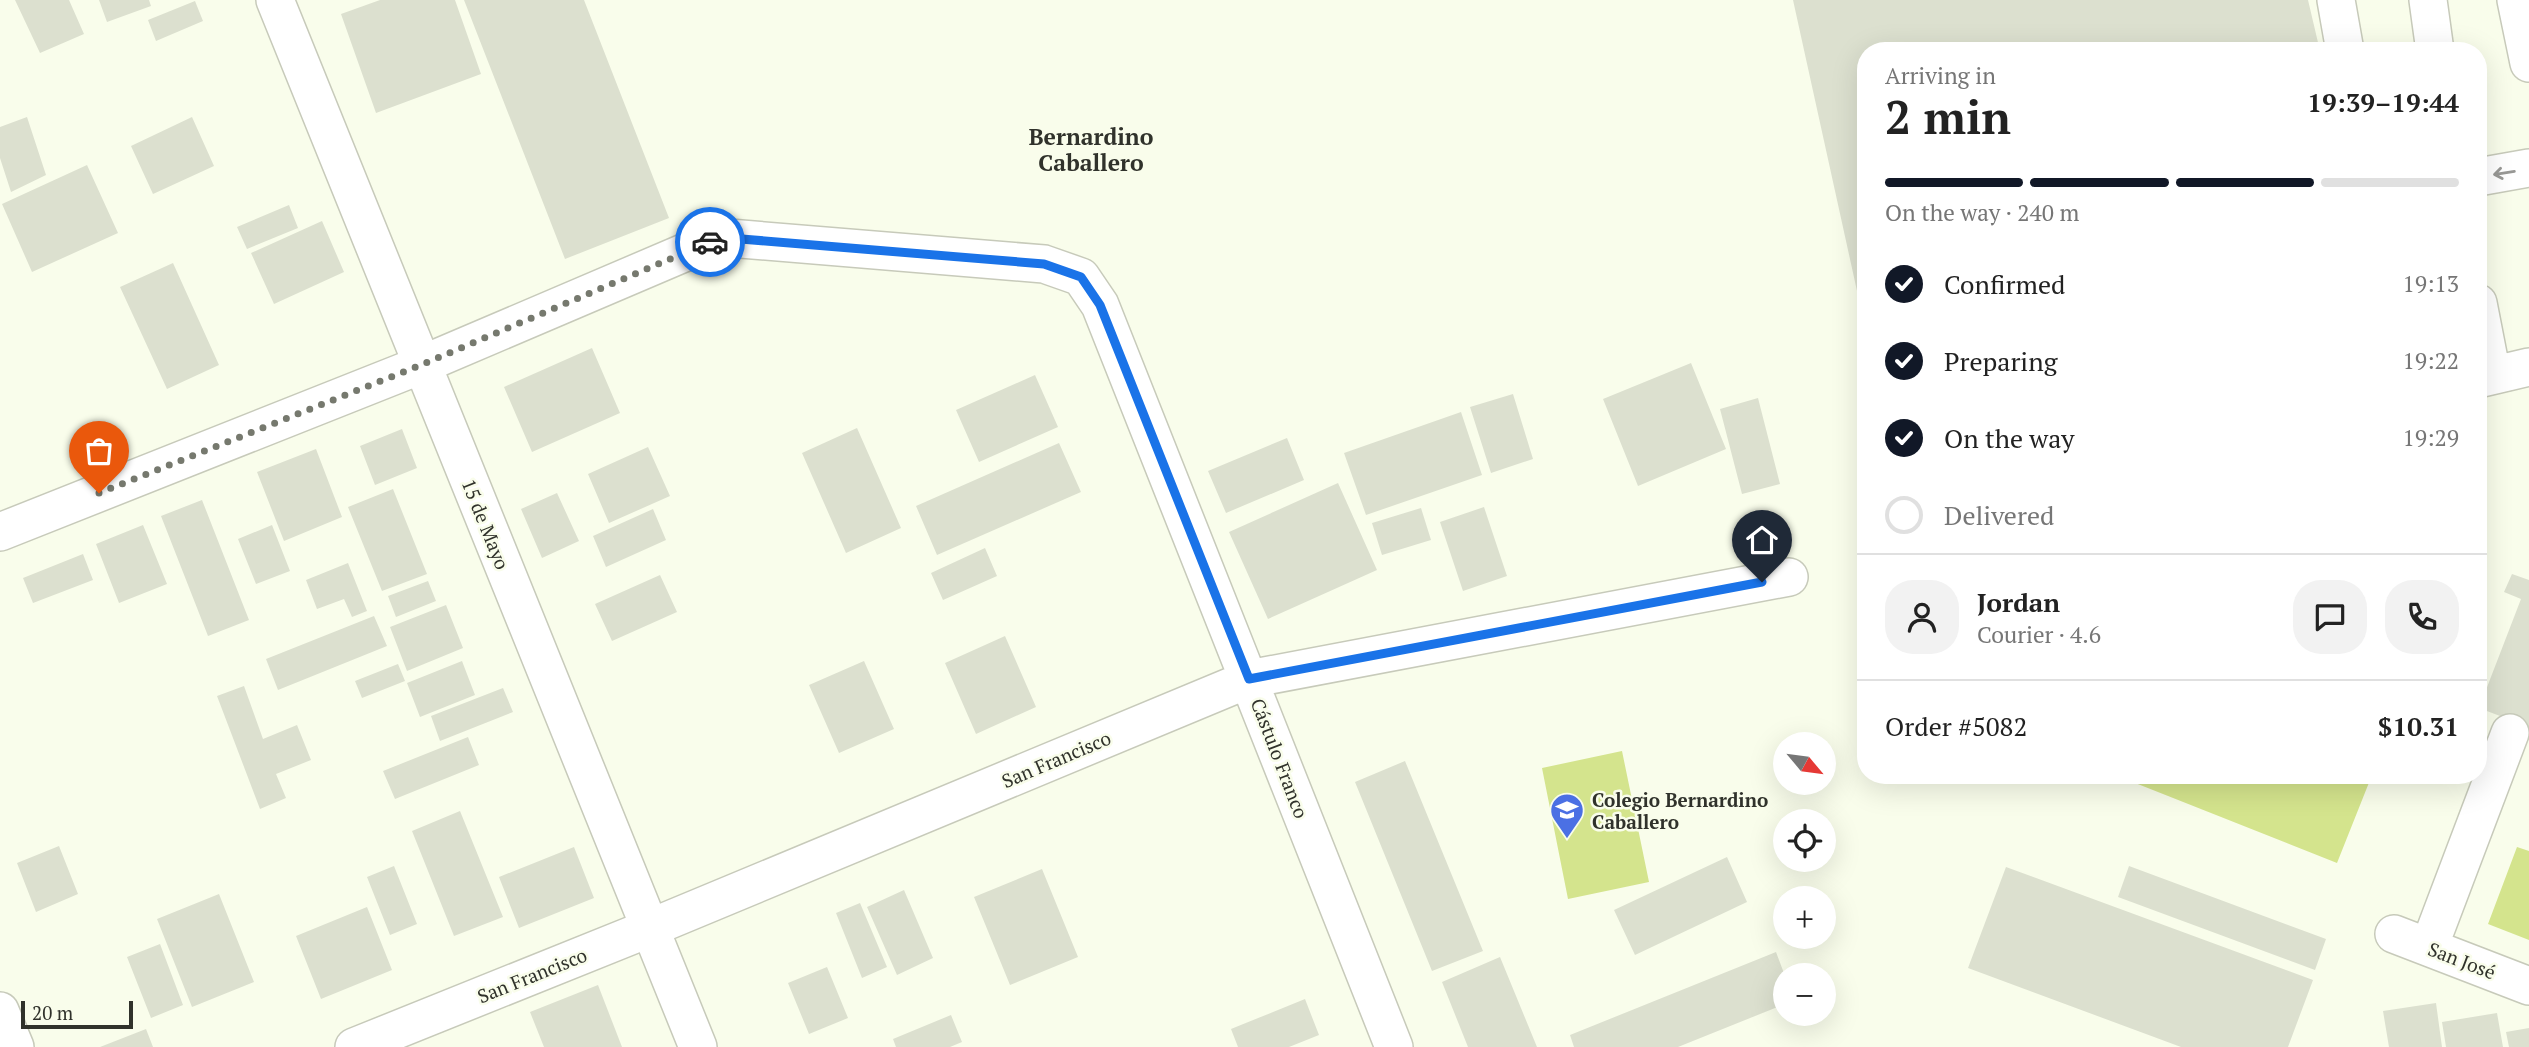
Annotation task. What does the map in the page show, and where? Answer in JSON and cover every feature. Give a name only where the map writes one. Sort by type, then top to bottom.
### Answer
[{"type":"street","name":"15 de Mayo","points":[[275,0],[698,1047]]},
{"type":"street","points":[[2336,0],[2343,42]]},
{"type":"street","points":[[2428,0],[2434,42]]},
{"type":"street","points":[[2516,0],[2529,63]]},
{"type":"street","points":[[2487,175],[2529,168]]},
{"type":"street","name":"Cástulo Franco","points":[[421,365],[707,243],[729,238],[1044,264],[1081,277],[1100,305],[1394,1047]]},
{"type":"street","points":[[0,532],[421,365]]},
{"type":"street","points":[[2487,377],[2529,367]]},
{"type":"street","name":"San Francisco","points":[[354,1047],[650,928],[1249,679],[1789,577]]},
{"type":"street","points":[[2429,947],[2510,733]]},
{"type":"street","name":"San José","points":[[2394,934],[2529,986]]},
{"type":"street","points":[[0,1011],[15,1047]]},
{"type":"green space","points":[[1622,751],[1649,882],[1568,899],[1542,768]]},
{"type":"green space","points":[[2138,784],[2368,784],[2337,863]]},
{"type":"green space","points":[[2517,847],[2529,851],[2529,940],[2488,924]]},
{"type":"building","points":[[15,0],[69,0],[84,34],[40,53]]},
{"type":"building","points":[[99,0],[149,0],[151,6],[107,22]]},
{"type":"building","points":[[380,0],[455,0],[481,74],[376,113],[341,14]]},
{"type":"building","points":[[464,0],[584,0],[669,218],[565,259]]},
{"type":"building","points":[[1793,0],[2308,0],[2318,42],[1857,42],[1857,291]]},
{"type":"building","points":[[195,1],[203,21],[156,41],[148,20]]},
{"type":"building","points":[[27,117],[46,175],[11,192],[0,158],[0,127]]},
{"type":"building","points":[[192,117],[214,166],[153,194],[131,146]]},
{"type":"building","points":[[87,165],[118,233],[32,272],[2,204]]},
{"type":"building","points":[[289,205],[298,228],[247,249],[237,227]]},
{"type":"building","points":[[322,221],[344,272],[274,304],[251,253]]},
{"type":"building","points":[[173,263],[219,365],[167,389],[120,287]]},
{"type":"building","points":[[592,348],[620,413],[532,452],[504,387]]},
{"type":"building","points":[[1691,363],[1726,449],[1638,486],[1603,399]]},
{"type":"building","points":[[1035,375],[1058,427],[979,462],[956,410]]},
{"type":"building","points":[[1513,394],[1533,459],[1491,473],[1470,407]]},
{"type":"building","points":[[1758,398],[1780,484],[1742,494],[1720,409]]},
{"type":"building","points":[[1461,412],[1482,475],[1366,515],[1344,453]]},
{"type":"building","points":[[857,428],[901,528],[846,553],[802,453]]},
{"type":"building","points":[[402,429],[417,468],[375,485],[360,446]]},
{"type":"building","points":[[1287,438],[1304,480],[1226,513],[1208,471]]},
{"type":"building","points":[[1059,443],[1081,492],[937,555],[916,506]]},
{"type":"building","points":[[648,447],[670,496],[609,523],[588,474]]},
{"type":"building","points":[[316,449],[342,517],[284,541],[257,472]]},
{"type":"building","points":[[1338,483],[1377,570],[1268,619],[1229,532]]},
{"type":"building","points":[[393,489],[427,574],[382,591],[348,507]]},
{"type":"building","points":[[557,493],[579,541],[542,558],[521,509]]},
{"type":"building","points":[[202,500],[249,620],[208,636],[161,516]]},
{"type":"building","points":[[1484,507],[1507,576],[1463,591],[1440,522]]},
{"type":"building","points":[[1421,508],[1431,540],[1382,555],[1372,523]]},
{"type":"building","points":[[653,509],[666,540],[606,567],[593,536]]},
{"type":"building","points":[[143,525],[167,584],[119,603],[96,544]]},
{"type":"building","points":[[272,525],[290,571],[256,584],[238,539]]},
{"type":"building","points":[[985,548],[997,576],[943,600],[931,573]]},
{"type":"building","points":[[83,554],[93,580],[33,603],[23,578]]},
{"type":"building","points":[[348,563],[367,611],[352,617],[344,599],[317,609],[306,580]]},
{"type":"building","points":[[2512,574],[2529,580],[2529,727],[2487,711],[2487,687],[2521,599],[2504,592]]},
{"type":"building","points":[[660,575],[677,612],[612,641],[595,604]]},
{"type":"building","points":[[428,581],[436,601],[396,617],[388,596]]},
{"type":"building","points":[[446,605],[463,648],[407,671],[390,627]]},
{"type":"building","points":[[374,616],[387,646],[278,690],[266,659]]},
{"type":"building","points":[[1005,636],[1036,707],[976,734],[945,663]]},
{"type":"building","points":[[462,661],[475,695],[420,717],[407,683]]},
{"type":"building","points":[[864,661],[894,729],[839,753],[809,685]]},
{"type":"building","points":[[398,664],[405,681],[362,698],[355,681]]},
{"type":"building","points":[[244,686],[263,739],[297,725],[311,760],[276,774],[286,798],[260,809],[217,696]]},
{"type":"building","points":[[503,688],[513,712],[440,741],[431,716]]},
{"type":"building","points":[[468,737],[479,765],[395,799],[383,771]]},
{"type":"building","points":[[1405,761],[1483,951],[1432,971],[1355,782]]},
{"type":"building","points":[[460,811],[503,917],[454,936],[412,831]]},
{"type":"building","points":[[59,846],[78,894],[36,912],[17,863]]},
{"type":"building","points":[[574,847],[594,898],[519,928],[499,877]]},
{"type":"building","points":[[1727,857],[1747,902],[1635,955],[1614,910]]},
{"type":"building","points":[[394,866],[417,924],[390,935],[367,877]]},
{"type":"building","points":[[2129,866],[2326,939],[2315,970],[2118,897]]},
{"type":"building","points":[[2006,867],[2313,980],[2288,1047],[2181,1047],[1968,968]]},
{"type":"building","points":[[1042,869],[1078,957],[1010,985],[974,897]]},
{"type":"building","points":[[904,890],[933,958],[897,975],[867,907]]},
{"type":"building","points":[[219,894],[254,982],[192,1007],[157,919]]},
{"type":"building","points":[[860,903],[887,967],[862,978],[836,913]]},
{"type":"building","points":[[367,907],[392,970],[321,999],[296,936]]},
{"type":"building","points":[[160,944],[183,1005],[151,1018],[127,957]]},
{"type":"building","points":[[1776,952],[1780,963],[1773,963],[1773,1009],[1678,1047],[1574,1047],[1570,1035]]},
{"type":"building","points":[[1500,957],[1537,1047],[1468,1047],[1442,982]]},
{"type":"building","points":[[827,967],[848,1018],[809,1034],[788,983]]},
{"type":"building","points":[[598,985],[622,1047],[544,1047],[530,1012]]},
{"type":"building","points":[[1305,999],[1319,1035],[1289,1047],[1238,1047],[1231,1029]]},
{"type":"building","points":[[2436,1003],[2442,1047],[2389,1047],[2383,1011]]},
{"type":"building","points":[[2497,1013],[2503,1047],[2446,1047],[2442,1022]]},
{"type":"building","points":[[951,1015],[962,1042],[950,1047],[896,1047],[893,1039]]},
{"type":"building","points":[[2529,1028],[2529,1047],[2509,1047],[2506,1032]]},
{"type":"building","points":[[146,1029],[153,1047],[100,1047]]},
{"type":"way so far","points":[[99,493],[421,365],[710,242]]},
{"type":"place","name":"Colegio Bernardino Caballero","points":[[1567,840]]},
{"type":"district","name":"Bernardino Caballero","points":[[1091,149]]},
{"type":"route","points":[[710,242],[729,238],[1044,264],[1081,277],[1100,305],[1249,679],[1762,582]]}]
